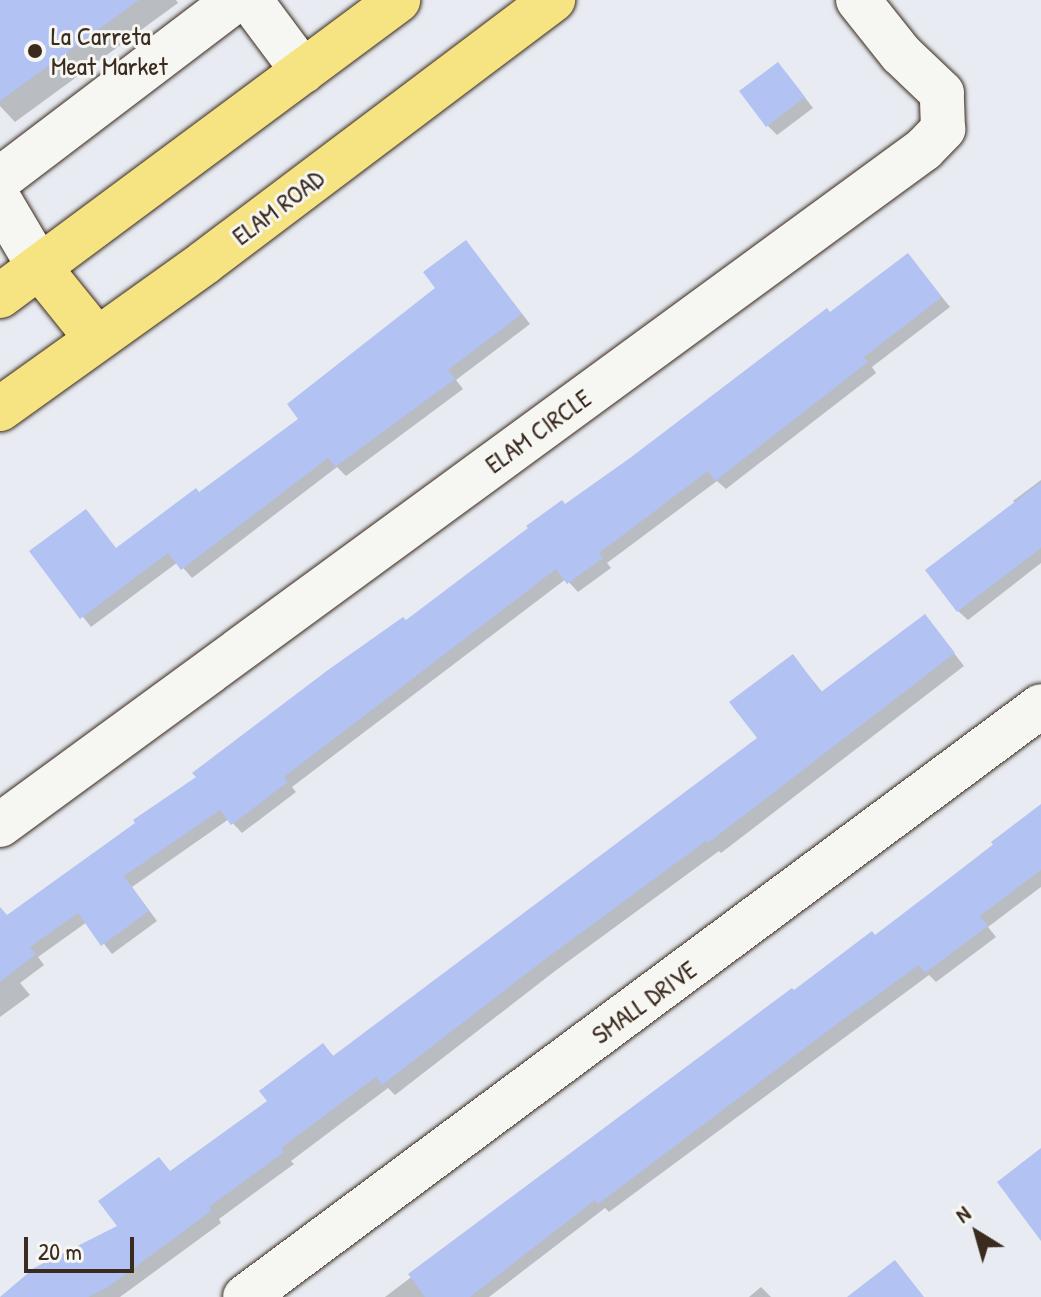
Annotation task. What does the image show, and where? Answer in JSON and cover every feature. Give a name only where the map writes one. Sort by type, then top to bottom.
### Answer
[{"type":"main road","points":[[0,296],[398,0]]},
{"type":"main road","name":"ELAM ROAD","points":[[0,409],[553,0]]},
{"type":"main road","points":[[39,267],[97,339]]},
{"type":"street","points":[[0,179],[236,0]]},
{"type":"street","points":[[250,0],[303,71]]},
{"type":"street","name":"ELAM CIRCLE","points":[[0,825],[924,149],[943,129],[942,93],[901,54],[858,0]]},
{"type":"street","points":[[0,201],[39,267]]},
{"type":"street","name":"SMALL DRIVE","points":[[245,1297],[1041,706]]},
{"type":"building","name":"La Carreta Meat Market","points":[[0,0],[139,0],[0,101]]},
{"type":"building","points":[[778,62],[805,97],[766,127],[739,91]]},
{"type":"building","points":[[466,240],[522,314],[448,370],[455,379],[335,467],[328,458],[181,570],[168,553],[80,619],[29,551],[86,509],[116,548],[196,488],[199,492],[298,419],[287,404],[435,288],[423,272]]},
{"type":"building","points":[[908,253],[942,297],[864,357],[868,362],[715,481],[708,471],[599,553],[603,558],[567,584],[556,569],[284,777],[288,782],[231,825],[220,810],[124,876],[149,911],[101,946],[78,913],[30,947],[36,954],[0,982],[0,907],[7,915],[135,823],[133,820],[196,777],[192,773],[328,670],[403,617],[406,620],[528,528],[526,526],[562,500],[565,504],[630,458],[827,308],[830,312]]},
{"type":"building","points":[[1041,482],[1041,548],[957,612],[925,570]]},
{"type":"building","points":[[925,614],[955,653],[708,843],[706,841],[544,960],[382,1085],[376,1077],[281,1148],[284,1152],[209,1207],[211,1211],[108,1287],[88,1297],[0,1297],[34,1268],[117,1226],[98,1201],[159,1157],[170,1171],[267,1101],[259,1091],[323,1043],[333,1056],[757,738],[729,702],[793,654],[821,692]]},
{"type":"building","points":[[1041,804],[1041,870],[980,916],[988,926],[925,973],[919,965],[598,1204],[595,1200],[470,1297],[425,1297],[408,1274],[792,988],[794,990],[872,931],[875,935],[993,845],[991,842]]},
{"type":"building","points":[[1041,1148],[1041,1241],[997,1182]]},
{"type":"building","points":[[895,1260],[924,1297],[847,1297]]},
{"type":"place","name":"La Carreta Meat Market","points":[[35,51]]}]
